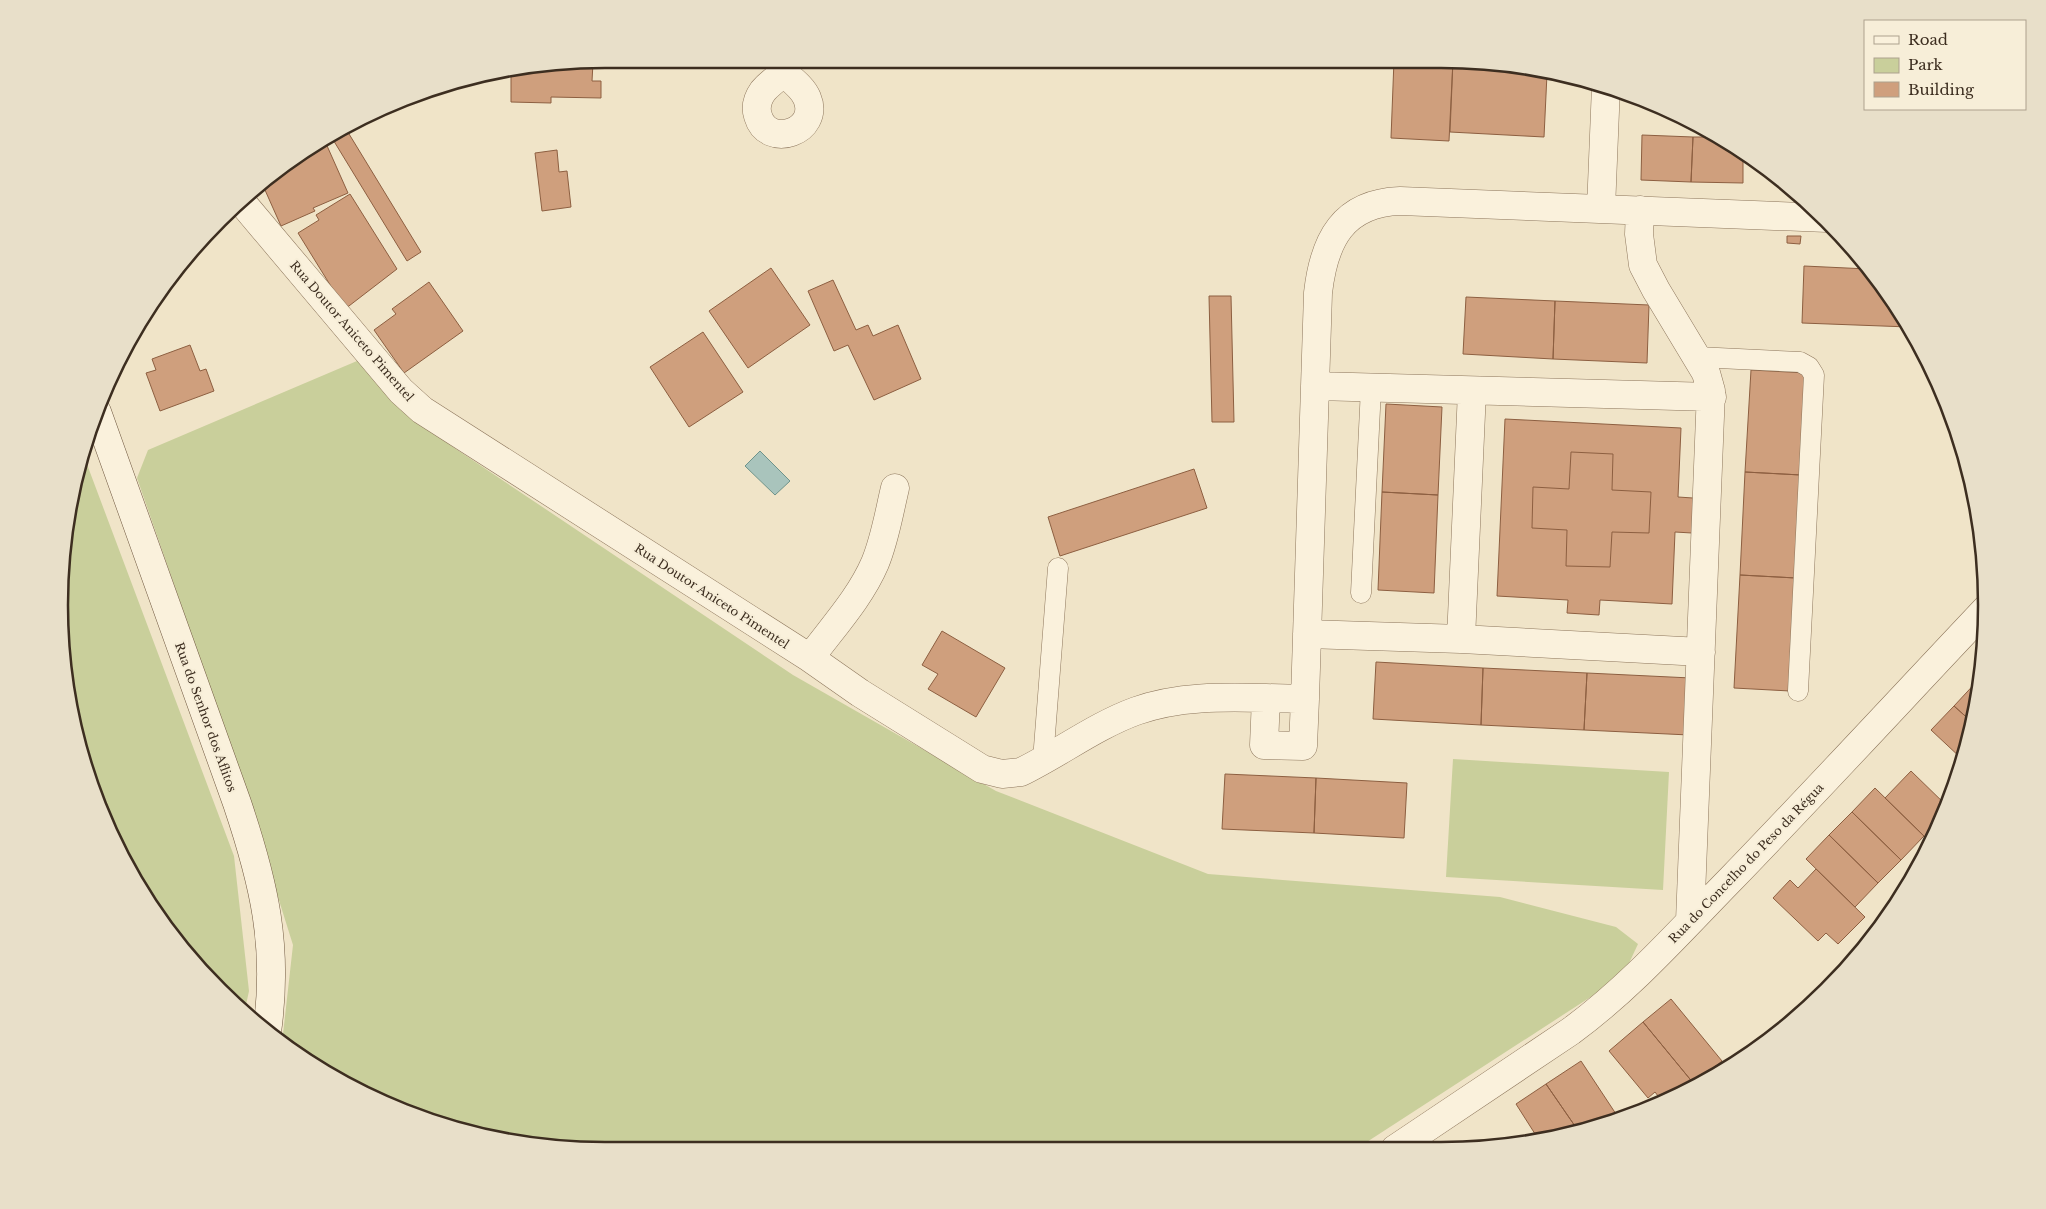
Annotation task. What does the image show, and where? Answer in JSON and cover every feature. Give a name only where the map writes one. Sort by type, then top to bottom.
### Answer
[{"type":"street","points":[[1601,209],[1612,96]]},
{"type":"street","points":[[1266,698],[1264,745],[1303,746],[1320,274],[1331,240],[1341,225],[1355,213],[1370,205],[1385,201],[1813,217]]},
{"type":"street","name":"Rua Doutor Aniceto Pimentel","points":[[245,206],[400,391],[411,401],[432,417],[810,658],[860,693],[982,769],[1002,774],[1021,772],[1112,722],[1137,711],[1162,704],[1198,699],[1305,699]]},
{"type":"street","points":[[1640,210],[1639,234],[1643,264],[1656,290],[1709,379],[1712,397],[1690,921]]},
{"type":"street","points":[[1316,386],[1712,397]]},
{"type":"street","points":[[1460,639],[1472,391]]},
{"type":"street","name":"Rua do Senhor dos Aflitos","points":[[100,421],[237,803],[258,867],[270,930],[268,1022]]},
{"type":"street","points":[[810,658],[854,599],[875,563],[895,488]]},
{"type":"street","name":"Rua do Concelho do Peso da Régua","points":[[1405,1142],[1592,1016],[1629,984],[1978,618]]},
{"type":"street","points":[[1308,634],[1460,639],[1700,652]]},
{"type":"lane","points":[[1697,357],[1800,362],[1809,367],[1814,375],[1798,691]]},
{"type":"lane","points":[[1361,593],[1371,388]]},
{"type":"lane","points":[[1043,760],[1058,568]]},
{"type":"green space","points":[[364,358],[430,429],[453,447],[793,675],[996,791],[1208,874],[1500,897],[1616,927],[1638,944],[1623,976],[1367,1142],[604,1142],[534,1137],[466,1123],[432,1113],[399,1101],[336,1070],[283,1035],[293,945],[235,760],[137,478],[148,450]]},
{"type":"green space","points":[[87,464],[234,856],[249,991],[246,1004],[201,959],[178,931],[139,873],[108,810],[96,777],[78,709],[72,675],[69,640],[68,604],[72,534]]},
{"type":"green space","points":[[1453,759],[1669,772],[1663,890],[1446,877]]},
{"type":"water","points":[[760,451],[790,481],[775,495],[745,466]]},
{"type":"building","points":[[593,68],[592,81],[601,81],[601,98],[551,97],[551,103],[511,102],[511,76],[534,72]]},
{"type":"building","points":[[1394,68],[1453,68],[1449,141],[1391,138]]},
{"type":"building","points":[[1453,68],[1512,72],[1547,78],[1544,137],[1450,132]]},
{"type":"building","points":[[348,133],[421,252],[407,261],[334,141],[336,139]]},
{"type":"building","points":[[1642,135],[1693,137],[1691,182],[1641,180]]},
{"type":"building","points":[[1693,137],[1706,137],[1743,160],[1743,183],[1691,182]]},
{"type":"building","points":[[327,145],[348,193],[313,208],[315,211],[281,226],[265,189]]},
{"type":"building","points":[[557,150],[559,172],[567,171],[571,207],[542,211],[535,153]]},
{"type":"building","points":[[350,194],[397,269],[345,309],[298,233],[319,220],[316,215]]},
{"type":"building","points":[[1787,236],[1801,236],[1800,244],[1787,243]]},
{"type":"building","points":[[1804,266],[1860,269],[1901,327],[1802,323]]},
{"type":"building","points":[[771,268],[810,325],[748,368],[709,311]]},
{"type":"building","points":[[833,280],[856,330],[868,325],[873,336],[898,325],[921,379],[874,400],[848,345],[834,351],[808,291]]},
{"type":"building","points":[[429,282],[463,331],[404,373],[374,330],[396,314],[392,309]]},
{"type":"building","points":[[1209,296],[1231,296],[1234,422],[1212,422]]},
{"type":"building","points":[[1466,297],[1555,301],[1553,359],[1463,354]]},
{"type":"building","points":[[1555,301],[1649,305],[1647,363],[1553,359]]},
{"type":"building","points":[[703,332],[743,392],[689,427],[650,367]]},
{"type":"building","points":[[190,345],[200,371],[206,369],[214,391],[160,411],[146,373],[156,370],[152,359]]},
{"type":"building","points":[[1751,370],[1807,373],[1801,475],[1745,472]]},
{"type":"building","points":[[1386,404],[1442,407],[1438,495],[1382,492]]},
{"type":"building","points":[[1505,419],[1681,428],[1678,497],[1693,498],[1692,533],[1675,532],[1672,604],[1600,600],[1599,615],[1567,613],[1568,600],[1497,596]]},
{"type":"building","points":[[1571,452],[1613,454],[1612,490],[1651,492],[1649,533],[1612,532],[1610,567],[1566,566],[1567,530],[1532,528],[1533,487],[1569,489]]},
{"type":"building","points":[[1194,469],[1207,508],[1060,556],[1048,517]]},
{"type":"building","points":[[1745,472],[1801,475],[1796,578],[1740,575]]},
{"type":"building","points":[[1382,492],[1438,495],[1434,593],[1378,590]]},
{"type":"building","points":[[1740,575],[1796,578],[1790,691],[1734,688]]},
{"type":"building","points":[[942,631],[1005,668],[976,717],[928,689],[938,674],[922,665]]},
{"type":"building","points":[[1376,662],[1483,668],[1481,725],[1373,719]]},
{"type":"building","points":[[1483,668],[1587,673],[1584,730],[1481,725]]},
{"type":"building","points":[[1587,673],[1691,678],[1689,735],[1584,730]]},
{"type":"building","points":[[1972,687],[1966,717],[1954,706]]},
{"type":"building","points":[[1954,706],[1966,717],[1957,754],[1931,730]]},
{"type":"building","points":[[1911,771],[1941,801],[1925,837],[1885,798]]},
{"type":"building","points":[[1225,774],[1316,778],[1314,833],[1222,829]]},
{"type":"building","points":[[1316,778],[1407,783],[1404,838],[1314,833]]},
{"type":"building","points":[[1875,788],[1924,836],[1901,860],[1852,812]]},
{"type":"building","points":[[1852,812],[1901,860],[1878,883],[1829,835]]},
{"type":"building","points":[[1829,835],[1878,883],[1855,907],[1806,859]]},
{"type":"building","points":[[1816,869],[1865,917],[1838,944],[1826,933],[1818,941],[1773,898],[1790,880],[1798,888]]},
{"type":"building","points":[[1671,999],[1722,1061],[1691,1080],[1643,1022]]},
{"type":"building","points":[[1643,1022],[1691,1080],[1658,1096],[1655,1092],[1648,1098],[1609,1051]]},
{"type":"building","points":[[1581,1061],[1615,1113],[1574,1124],[1546,1084]]},
{"type":"building","points":[[1546,1084],[1574,1124],[1534,1133],[1516,1104]]}]
